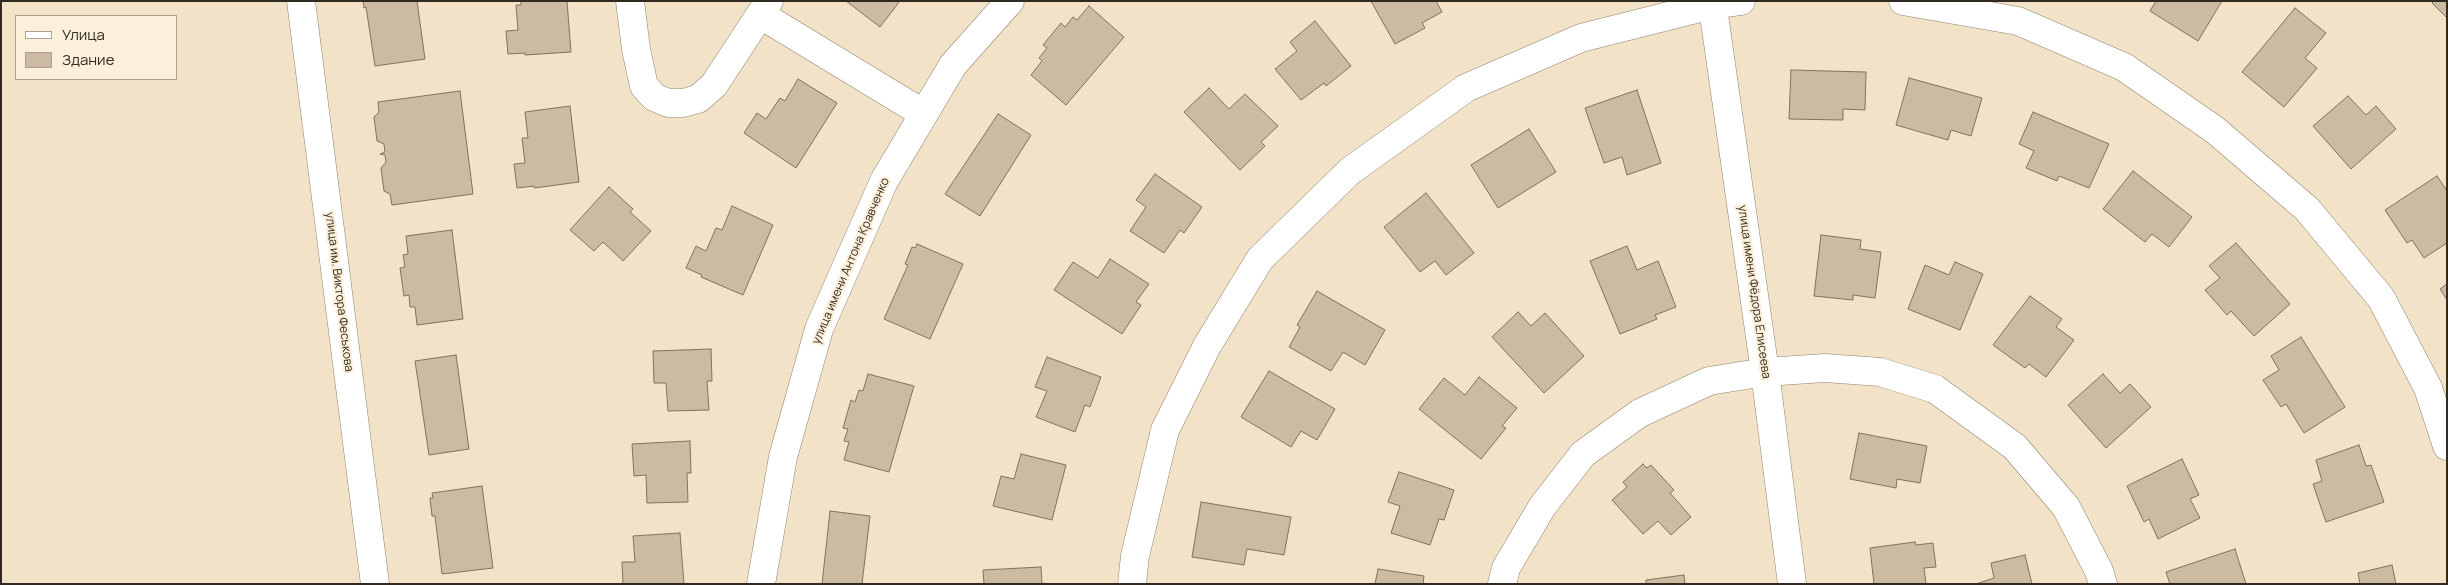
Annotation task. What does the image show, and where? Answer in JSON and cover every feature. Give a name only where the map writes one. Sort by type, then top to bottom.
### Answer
[{"type":"street","name":"улица им. Виктора Феськова","points":[[301,1],[375,584]]},
{"type":"street","points":[[630,1],[636,49],[644,86],[654,97],[668,103],[683,103],[698,99],[714,85],[765,8],[924,114]]},
{"type":"street","name":"улица имени Антона Кравченко","points":[[761,584],[783,457],[819,329],[884,182],[953,65],[1010,1]]},
{"type":"street","points":[[1132,584],[1135,556],[1165,430],[1206,346],[1260,259],[1350,171],[1466,88],[1581,38],[1712,3],[1740,1]]},
{"type":"street","points":[[1903,1],[2018,21],[2124,67],[2215,130],[2307,209],[2381,298],[2428,388],[2447,446]]},
{"type":"street","name":"улица имени Фёдора Елисеева","points":[[1712,3],[1765,372],[1792,584]]},
{"type":"street","points":[[1502,584],[1506,568],[1542,507],[1584,454],[1640,413],[1709,381],[1765,372],[1825,368],[1880,372],[1936,389],[2015,448],[2066,507],[2099,571],[2103,584]]},
{"type":"building","points":[[363,1],[417,1],[425,59],[375,66],[366,7],[364,8]]},
{"type":"building","points":[[521,1],[567,1],[571,52],[525,55],[525,53],[508,54],[506,31],[518,30],[516,5],[521,5]]},
{"type":"building","points":[[846,1],[900,1],[880,27]]},
{"type":"building","points":[[1371,1],[1436,1],[1442,12],[1422,23],[1425,28],[1395,44]]},
{"type":"building","points":[[2156,1],[2222,1],[2198,41],[2150,11]]},
{"type":"building","points":[[2434,1],[2447,1],[2447,18],[2432,3]]},
{"type":"building","points":[[1089,6],[1124,37],[1066,105],[1031,75],[1042,61],[1039,58],[1047,48],[1043,45],[1061,23],[1065,27],[1073,17],[1077,20]]},
{"type":"building","points":[[2295,8],[2326,33],[2305,58],[2317,68],[2284,107],[2242,72]]},
{"type":"building","points":[[1315,21],[1351,66],[1326,86],[1324,83],[1301,100],[1275,69],[1297,51],[1290,42]]},
{"type":"building","points":[[1791,70],[1866,72],[1865,110],[1843,109],[1843,120],[1789,119]]},
{"type":"building","points":[[1909,78],[1982,98],[1971,136],[1951,130],[1948,140],[1896,125]]},
{"type":"building","points":[[798,79],[837,103],[796,168],[744,133],[757,113],[766,119],[780,98],[785,101]]},
{"type":"building","points":[[1209,88],[1229,109],[1245,94],[1278,126],[1261,142],[1265,146],[1240,170],[1184,112]]},
{"type":"building","points":[[1637,90],[1661,163],[1627,175],[1622,157],[1604,163],[1585,108]]},
{"type":"building","points":[[460,91],[473,194],[392,205],[390,194],[384,191],[381,168],[386,162],[385,155],[380,154],[385,152],[384,144],[377,141],[374,117],[379,112],[378,102]]},
{"type":"building","points":[[2348,96],[2366,115],[2376,106],[2396,129],[2351,169],[2313,126]]},
{"type":"building","points":[[570,106],[579,182],[534,188],[534,186],[517,188],[514,164],[525,163],[522,138],[528,138],[525,112]]},
{"type":"building","points":[[2033,112],[2109,144],[2089,188],[2059,176],[2057,181],[2026,168],[2034,151],[2019,144]]},
{"type":"building","points":[[998,114],[1031,135],[980,216],[945,194]]},
{"type":"building","points":[[1529,129],[1556,172],[1498,208],[1471,165]]},
{"type":"building","points":[[2133,171],[2192,217],[2169,247],[2152,234],[2145,242],[2103,209]]},
{"type":"building","points":[[1155,174],[1202,207],[1184,233],[1180,230],[1164,253],[1130,231],[1146,207],[1136,200]]},
{"type":"building","points":[[2437,176],[2447,191],[2447,243],[2424,258],[2412,240],[2407,243],[2385,210]]},
{"type":"building","points":[[609,187],[633,209],[630,212],[651,231],[623,261],[603,242],[594,251],[570,230]]},
{"type":"building","points":[[1426,193],[1474,253],[1446,275],[1435,261],[1420,272],[1384,227]]},
{"type":"building","points":[[732,206],[773,225],[743,295],[701,277],[702,275],[686,268],[696,246],[706,251],[716,228],[722,230]]},
{"type":"building","points":[[452,230],[463,319],[417,325],[415,307],[410,307],[409,295],[404,296],[400,268],[405,267],[403,255],[408,254],[406,236]]},
{"type":"building","points":[[1821,235],[1861,240],[1860,249],[1881,252],[1875,298],[1853,295],[1853,300],[1814,296]]},
{"type":"building","points":[[2236,243],[2290,304],[2254,336],[2231,311],[2227,315],[2205,290],[2220,278],[2209,266]]},
{"type":"building","points":[[917,244],[963,264],[930,339],[884,319],[908,265],[905,264],[912,247],[915,248]]},
{"type":"building","points":[[1627,246],[1637,270],[1658,261],[1676,307],[1655,315],[1657,319],[1620,334],[1590,261]]},
{"type":"building","points":[[1110,259],[1149,284],[1136,302],[1141,305],[1122,334],[1054,290],[1073,262],[1098,278]]},
{"type":"building","points":[[1955,262],[1983,274],[1960,330],[1908,309],[1925,265],[1949,275]]},
{"type":"building","points":[[2447,284],[2447,300],[2440,289]]},
{"type":"building","points":[[1317,291],[1385,330],[1365,365],[1343,352],[1331,371],[1289,347],[1300,327],[1297,325]]},
{"type":"building","points":[[2030,296],[2062,319],[2056,327],[2074,340],[2046,377],[2029,364],[2025,368],[1993,345]]},
{"type":"building","points":[[1518,312],[1531,326],[1545,313],[1584,356],[1544,393],[1492,337]]},
{"type":"building","points":[[2301,337],[2345,407],[2304,433],[2286,404],[2281,407],[2263,380],[2279,370],[2271,356]]},
{"type":"building","points":[[711,349],[712,381],[707,381],[709,410],[668,411],[666,383],[654,383],[653,351]]},
{"type":"building","points":[[456,355],[469,449],[429,455],[415,361]]},
{"type":"building","points":[[1047,357],[1101,377],[1090,407],[1085,405],[1075,432],[1036,417],[1047,391],[1035,387]]},
{"type":"building","points":[[1269,371],[1335,409],[1317,440],[1301,431],[1291,447],[1241,417]]},
{"type":"building","points":[[868,374],[914,386],[889,472],[844,460],[849,442],[844,441],[848,429],[843,428],[851,400],[855,402],[859,390],[863,391]]},
{"type":"building","points":[[2103,374],[2120,393],[2130,384],[2151,407],[2106,448],[2068,405]]},
{"type":"building","points":[[1479,377],[1517,408],[1502,426],[1506,428],[1481,459],[1419,409],[1444,378],[1465,395]]},
{"type":"building","points":[[1859,433],[1927,446],[1920,483],[1897,479],[1896,488],[1850,479]]},
{"type":"building","points":[[690,441],[691,473],[687,473],[688,502],[647,503],[646,475],[634,476],[632,444]]},
{"type":"building","points":[[2359,445],[2366,466],[2371,465],[2384,502],[2326,522],[2313,484],[2322,481],[2316,460]]},
{"type":"building","points":[[1021,454],[1066,465],[1052,520],[993,506],[1001,476],[1014,479]]},
{"type":"building","points":[[2182,459],[2199,495],[2190,499],[2200,518],[2158,539],[2149,519],[2144,522],[2127,486]]},
{"type":"building","points":[[1643,464],[1647,468],[1651,465],[1674,490],[1670,493],[1691,517],[1671,535],[1658,521],[1643,534],[1612,500],[1627,487],[1623,482]]},
{"type":"building","points":[[1399,472],[1454,490],[1444,520],[1439,519],[1430,545],[1391,533],[1400,506],[1388,502]]},
{"type":"building","points":[[482,486],[493,568],[442,574],[435,516],[432,516],[430,498],[433,498],[432,493]]},
{"type":"building","points":[[1201,502],[1291,517],[1284,555],[1247,549],[1244,565],[1192,557]]},
{"type":"building","points":[[830,511],[870,516],[862,584],[822,584]]},
{"type":"building","points":[[680,533],[684,584],[623,584],[622,562],[635,562],[633,536]]},
{"type":"building","points":[[1915,542],[1916,545],[1933,543],[1936,567],[1924,568],[1926,584],[1874,584],[1870,548]]},
{"type":"building","points":[[2235,549],[2246,584],[2170,584],[2166,572]]},
{"type":"building","points":[[2025,555],[2032,584],[1976,584],[1994,578],[1991,563]]},
{"type":"building","points":[[2392,565],[2396,584],[2360,584],[2358,573]]},
{"type":"building","points":[[1041,567],[1042,584],[984,584],[983,570]]},
{"type":"building","points":[[1378,569],[1424,576],[1423,584],[1375,584]]},
{"type":"building","points":[[1684,575],[1685,584],[1646,584],[1646,580]]}]
